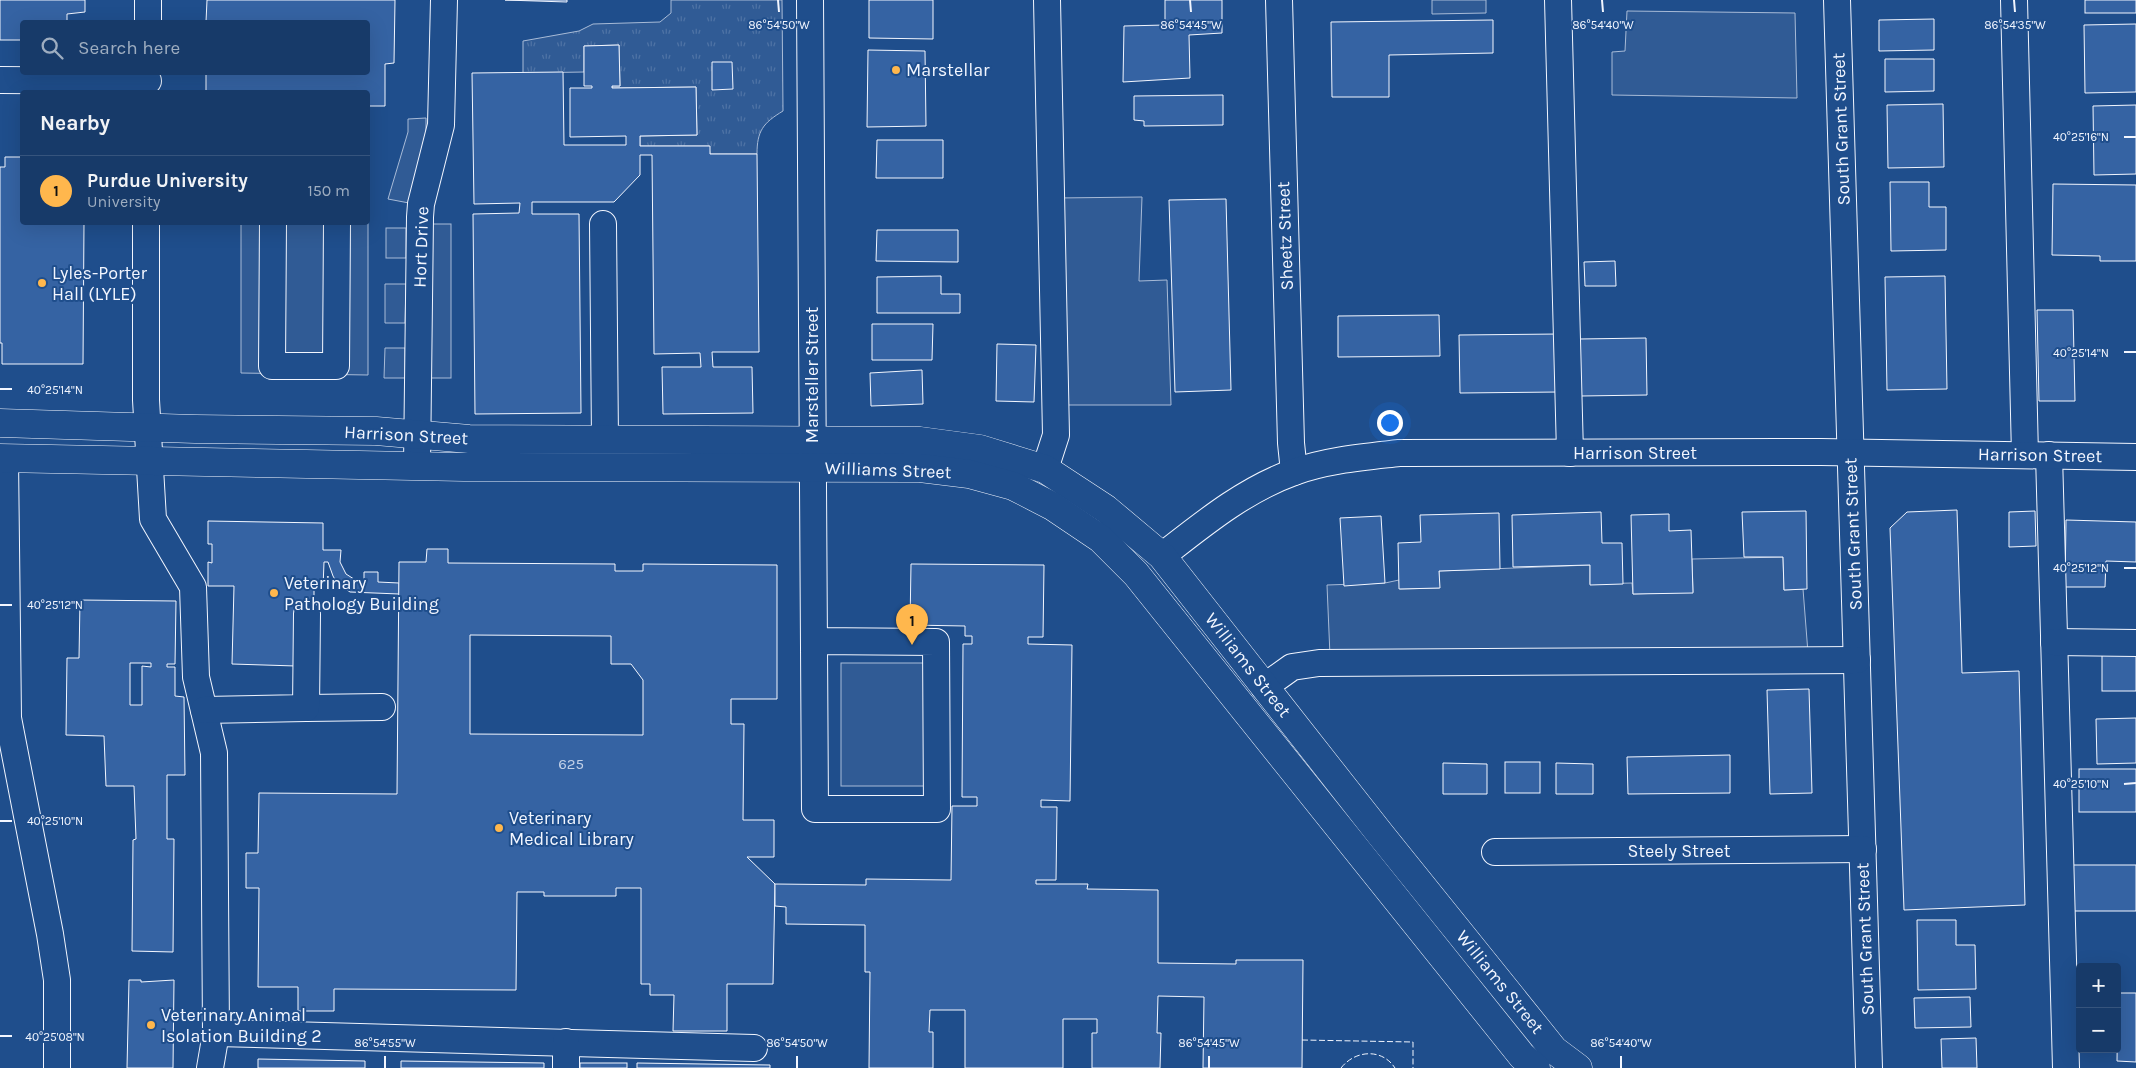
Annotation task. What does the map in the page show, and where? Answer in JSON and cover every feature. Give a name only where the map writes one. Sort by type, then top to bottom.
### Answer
[{"type":"main road","name":"Harrison Street","points":[[0,423],[147,428],[376,431],[468,438],[812,441]]},
{"type":"main road","name":"Williams Street","points":[[812,441],[920,441],[980,449],[1045,469],[1106,509],[1162,556],[1380,835],[1554,1050],[1578,1068]]},
{"type":"main road","name":"Harrison Street","points":[[2,458],[417,466],[812,468]]},
{"type":"main road","name":"Williams Street","points":[[812,468],[920,468],[969,474],[1021,490],[1052,506],[1101,539],[1136,574],[1522,1056],[1536,1068]]},
{"type":"street","points":[[148,0],[148,20]]},
{"type":"street","name":"Hort Drive","points":[[417,466],[420,217],[441,125],[444,0]]},
{"type":"street","name":"Marsteller Street","points":[[810,0],[815,809],[937,809],[936,642],[814,641]]},
{"type":"street","points":[[1045,469],[1056,434],[1047,0]]},
{"type":"street","name":"Sheetz Street","points":[[1279,0],[1291,443],[1294,472]]},
{"type":"street","points":[[1558,0],[1570,454]]},
{"type":"street","name":"South Grant Street","points":[[1837,0],[1869,1068]]},
{"type":"street","points":[[2014,0],[2037,455],[2054,642],[2066,1068]]},
{"type":"street","points":[[0,80],[148,82]]},
{"type":"street","points":[[603,224],[605,440]]},
{"type":"street","points":[[146,225],[147,428],[153,519],[193,587],[196,677],[214,753],[216,1033],[210,1068]]},
{"type":"street","points":[[273,225],[272,366],[336,366],[337,225]]},
{"type":"street","name":"Harrison Street","points":[[1162,556],[1217,513],[1260,488],[1294,472],[1342,460],[1399,453],[1850,452],[2136,457]]},
{"type":"street","points":[[2,458],[8,718],[50,934],[57,980],[57,1068]]},
{"type":"street","points":[[306,708],[307,614]]},
{"type":"street","points":[[2054,642],[2136,643]]},
{"type":"street","points":[[1264,687],[1292,667],[1319,663],[1857,660]]},
{"type":"street","points":[[204,710],[382,707]]},
{"type":"street","name":"Steely Street","points":[[1495,852],[1862,849]]},
{"type":"street","points":[[216,1033],[754,1048]]},
{"type":"street","points":[[566,1042],[566,1068]]},
{"type":"shaded area","points":[[1432,0],[1486,0],[1486,13],[1432,14]]},
{"type":"shaded area","points":[[1627,11],[1795,13],[1797,98],[1612,95],[1612,52],[1625,51]]},
{"type":"shaded area","points":[[426,118],[426,133],[409,203],[388,199],[408,132],[408,119]]},
{"type":"shaded area","points":[[1142,197],[1139,281],[1167,280],[1171,405],[1062,405],[1057,198]]},
{"type":"shaded area","points":[[430,224],[451,224],[451,378],[430,378]]},
{"type":"shaded area","points":[[241,225],[368,225],[368,375],[241,373]]},
{"type":"shaded area","points":[[386,228],[406,228],[406,258],[386,258]]},
{"type":"shaded area","points":[[385,284],[406,284],[405,323],[385,323]]},
{"type":"shaded area","points":[[385,348],[405,348],[405,378],[384,378]]},
{"type":"shaded area","points":[[1783,557],[1784,590],[1803,589],[1808,653],[1330,656],[1327,585],[1385,583],[1399,580],[1400,589],[1439,588],[1439,571],[1590,565],[1590,584],[1632,583],[1633,594],[1693,592],[1692,559]]},
{"type":"shaded area","points":[[841,663],[926,663],[926,786],[841,786]]},
{"type":"green space","points":[[671,0],[782,0],[783,111],[762,128],[758,139],[757,154],[710,154],[709,146],[640,146],[640,136],[697,135],[696,87],[612,88],[612,86],[620,86],[619,45],[584,46],[584,72],[523,73],[523,41],[579,31],[593,24],[660,22],[671,13]]},
{"type":"building","points":[[0,0],[85,0],[85,12],[67,14],[67,20],[20,20],[20,40],[0,40]]},
{"type":"building","points":[[207,0],[395,0],[394,63],[385,64],[385,106],[370,106],[370,90],[206,90],[206,75],[370,75],[370,20],[206,20]]},
{"type":"building","points":[[505,0],[567,0],[567,2]]},
{"type":"building","points":[[869,0],[933,0],[933,39],[869,38]]},
{"type":"building","points":[[1165,0],[1222,0],[1222,33],[1189,35],[1190,78],[1123,82],[1124,26],[1165,25]]},
{"type":"building","points":[[2085,0],[2136,0],[2136,13],[2085,13]]},
{"type":"building","points":[[1934,19],[1934,50],[1879,51],[1879,20]]},
{"type":"building","points":[[1493,20],[1493,53],[1389,55],[1389,97],[1332,97],[1331,22]]},
{"type":"building","points":[[2136,24],[2136,92],[2085,93],[2084,25]]},
{"type":"building","points":[[619,45],[620,86],[612,86],[612,88],[696,87],[697,135],[640,136],[640,146],[710,146],[710,154],[757,154],[759,352],[712,352],[713,367],[752,367],[753,413],[663,414],[662,367],[701,367],[700,353],[654,354],[652,155],[640,155],[640,175],[614,202],[532,202],[532,214],[579,214],[581,413],[475,414],[473,214],[519,213],[520,203],[474,204],[472,73],[563,72],[564,145],[626,145],[626,136],[570,137],[570,88],[592,88],[592,86],[584,86],[584,46]]},
{"type":"building","name":"Marstellar","points":[[868,50],[925,51],[926,126],[867,127]]},
{"type":"building","points":[[1885,59],[1934,59],[1934,91],[1885,92]]},
{"type":"building","points":[[712,62],[732,62],[733,89],[712,90]]},
{"type":"building","points":[[1223,95],[1223,125],[1144,126],[1144,121],[1134,120],[1134,96]]},
{"type":"building","points":[[1943,104],[1944,167],[1888,168],[1887,105]]},
{"type":"building","points":[[2136,105],[2136,174],[2094,175],[2093,106]]},
{"type":"building","points":[[877,140],[943,140],[943,178],[876,178]]},
{"type":"building","name":"Lyles-Porter Hall (LYLE)","points":[[5,157],[20,157],[20,225],[84,225],[83,364],[2,364],[2,343],[0,343],[0,167],[5,167]]},
{"type":"building","points":[[1890,182],[1929,182],[1929,207],[1946,207],[1946,250],[1891,251]]},
{"type":"building","points":[[2053,184],[2136,185],[2136,261],[2100,261],[2100,256],[2052,255]]},
{"type":"building","points":[[1226,199],[1231,390],[1175,392],[1169,200]]},
{"type":"building","points":[[877,230],[958,230],[958,262],[876,261]]},
{"type":"building","points":[[1615,261],[1616,286],[1585,286],[1584,262]]},
{"type":"building","points":[[941,276],[941,294],[960,294],[960,313],[877,313],[877,277]]},
{"type":"building","points":[[1945,276],[1947,389],[1887,390],[1885,277]]},
{"type":"building","points":[[2037,310],[2073,310],[2075,401],[2039,401]]},
{"type":"building","points":[[1439,315],[1440,356],[1338,357],[1338,316]]},
{"type":"building","points":[[872,324],[933,324],[932,360],[872,360]]},
{"type":"building","points":[[1559,334],[1559,392],[1460,393],[1459,335]]},
{"type":"building","points":[[1646,338],[1647,395],[1581,396],[1579,339]]},
{"type":"building","points":[[997,344],[1036,345],[1034,402],[996,401]]},
{"type":"building","points":[[922,370],[923,404],[871,406],[870,373]]},
{"type":"building","points":[[1957,510],[1962,673],[2019,671],[2025,905],[1904,910],[1890,528],[1907,512]]},
{"type":"building","points":[[1806,511],[1807,589],[1784,590],[1783,557],[1744,557],[1742,512]]},
{"type":"building","points":[[2035,511],[2036,546],[2009,547],[2009,512]]},
{"type":"building","points":[[1601,512],[1602,543],[1622,543],[1623,584],[1590,585],[1590,565],[1513,567],[1512,515]]},
{"type":"building","points":[[1499,513],[1500,569],[1439,571],[1440,588],[1399,589],[1398,543],[1421,542],[1420,515]]},
{"type":"building","points":[[1669,514],[1669,531],[1691,530],[1693,593],[1633,594],[1631,515]]},
{"type":"building","points":[[1381,516],[1385,583],[1344,586],[1340,518]]},
{"type":"building","points":[[2066,520],[2136,522],[2136,562],[2106,561],[2105,587],[2065,587]]},
{"type":"building","name":"Veterinary Pathology Building","points":[[208,521],[323,523],[323,550],[341,550],[340,562],[346,574],[357,581],[364,582],[364,572],[378,572],[378,582],[399,583],[399,594],[350,592],[337,583],[328,562],[324,562],[323,588],[314,588],[314,605],[297,605],[296,666],[232,664],[234,586],[208,586],[208,562],[212,563],[212,544],[208,544]]},
{"type":"building","points":[[427,549],[448,549],[448,563],[615,564],[615,571],[643,571],[643,564],[777,565],[777,699],[731,699],[731,724],[744,724],[743,820],[774,820],[774,857],[747,857],[775,884],[773,984],[727,984],[727,1031],[673,1031],[674,995],[650,995],[650,984],[641,984],[641,888],[616,888],[616,896],[544,896],[544,892],[517,892],[516,990],[334,989],[334,1011],[298,1011],[298,987],[258,987],[259,888],[246,888],[246,853],[258,853],[259,793],[397,794],[399,562],[426,562]],"holes":[[[470,635],[611,636],[611,664],[631,664],[643,680],[643,735],[470,734]]]},
{"type":"building","points":[[911,564],[1044,565],[1043,637],[1028,637],[1028,644],[1072,645],[1070,801],[1041,800],[1041,807],[1057,807],[1056,880],[1036,880],[1036,884],[1088,884],[1087,889],[1158,890],[1158,963],[1236,964],[1236,960],[1303,960],[1302,1068],[1203,1068],[1204,997],[1158,996],[1157,1033],[1161,1033],[1160,1068],[1092,1068],[1092,1033],[1097,1033],[1097,1019],[1063,1019],[1063,1068],[965,1068],[965,1010],[930,1010],[929,1032],[933,1032],[933,1068],[869,1068],[870,972],[865,972],[865,925],[786,924],[786,907],[775,906],[775,884],[866,885],[866,879],[951,880],[952,806],[977,806],[977,797],[962,797],[963,644],[972,644],[972,636],[965,636],[965,626],[910,625]]},
{"type":"building","points":[[80,600],[176,601],[175,664],[167,664],[167,667],[175,667],[175,696],[184,697],[185,775],[167,775],[167,839],[174,839],[173,952],[132,951],[133,840],[136,839],[134,786],[106,786],[104,736],[66,735],[67,658],[79,658]],"holes":[[[130,663],[151,663],[151,667],[142,666],[142,705],[130,705]]]},
{"type":"building","points":[[2102,653],[2136,653],[2136,691],[2102,691]]},
{"type":"building","points":[[1809,689],[1812,793],[1770,794],[1767,690]]},
{"type":"building","points":[[2136,718],[2136,763],[2097,764],[2096,719]]},
{"type":"building","points":[[1730,755],[1730,793],[1628,794],[1627,757]]},
{"type":"building","points":[[1505,762],[1540,762],[1540,793],[1505,793]]},
{"type":"building","points":[[1443,763],[1487,764],[1487,794],[1443,794]]},
{"type":"building","points":[[1556,763],[1593,764],[1593,794],[1556,794]]},
{"type":"building","points":[[2079,769],[2136,769],[2136,812],[2079,812]]},
{"type":"building","points":[[2072,865],[2136,865],[2136,911],[2072,911]]},
{"type":"building","points":[[1917,920],[1956,920],[1956,945],[1975,945],[1976,989],[1918,990]]},
{"type":"building","name":"Veterinary Animal Isolation Building 2","points":[[129,980],[141,980],[141,982],[174,980],[173,1068],[127,1068]]},
{"type":"building","points":[[2121,993],[2136,993],[2136,1062],[2117,1061],[2117,1053],[2121,1053]]},
{"type":"building","points":[[1970,997],[1971,1027],[1915,1028],[1914,998]]},
{"type":"building","points":[[1976,1038],[1977,1068],[1942,1068],[1941,1039]]},
{"type":"building","points":[[258,1059],[365,1061],[365,1068],[258,1068]]},
{"type":"building","points":[[401,1061],[544,1063],[544,1068],[401,1068]]},
{"type":"building","points":[[580,1063],[627,1063],[627,1068],[580,1068]]},
{"type":"building","points":[[637,1063],[770,1065],[770,1068],[637,1068]]},
{"type":"fence","points":[[1302,1040],[1413,1042],[1413,1068]]},
{"type":"fence","points":[[1341,1068],[1354,1058],[1368,1054],[1376,1054],[1383,1057],[1395,1068]]},
{"type":"place","name":"Marstellar","points":[[896,70]]},
{"type":"place","name":"Lyles-Porter Hall (LYLE)","points":[[42,283]]},
{"type":"place","name":"Veterinary Pathology Building","points":[[274,593]]},
{"type":"place","name":"Purdue University","points":[[912,645]]},
{"type":"place","name":"Veterinary Medical Library","points":[[499,828]]},
{"type":"place","name":"Veterinary Animal Isolation Building 2","points":[[151,1025]]}]
